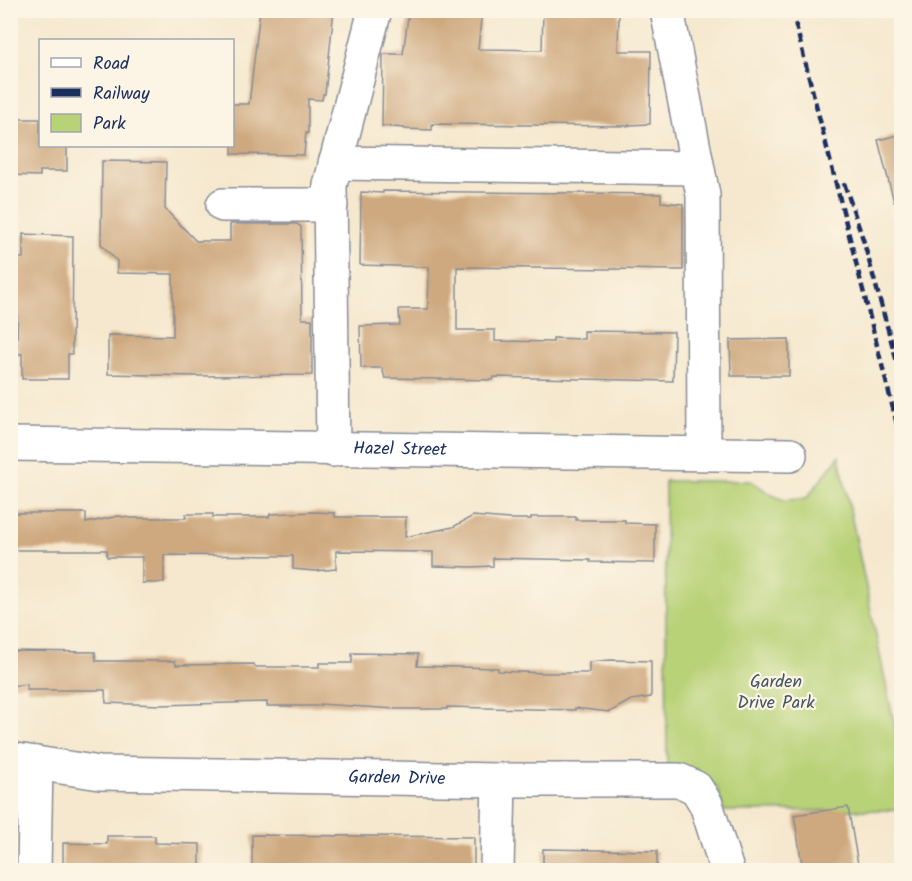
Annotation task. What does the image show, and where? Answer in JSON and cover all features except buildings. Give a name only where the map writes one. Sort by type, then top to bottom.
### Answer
[{"type":"street","points":[[333,450],[330,185],[375,10]]},
{"type":"street","points":[[667,10],[703,195],[704,453]]},
{"type":"street","points":[[335,163],[697,168]]},
{"type":"street","points":[[223,205],[331,205]]},
{"type":"street","name":"Hazel Street","points":[[10,444],[790,455]]},
{"type":"street","points":[[23,761],[34,870]]},
{"type":"street","name":"Garden Drive","points":[[23,761],[100,773],[499,780],[679,780],[696,788],[706,804],[727,870]]},
{"type":"street","points":[[497,870],[499,780]]},
{"type":"green space","name":"Garden Drive Park","points":[[839,456],[901,757],[901,810],[724,811],[717,787],[696,770],[667,767],[665,481],[751,481],[784,500],[806,499]]},
{"type":"railway","points":[[792,10],[902,444]]},
{"type":"railway","points":[[844,183],[863,239],[902,380]]}]
